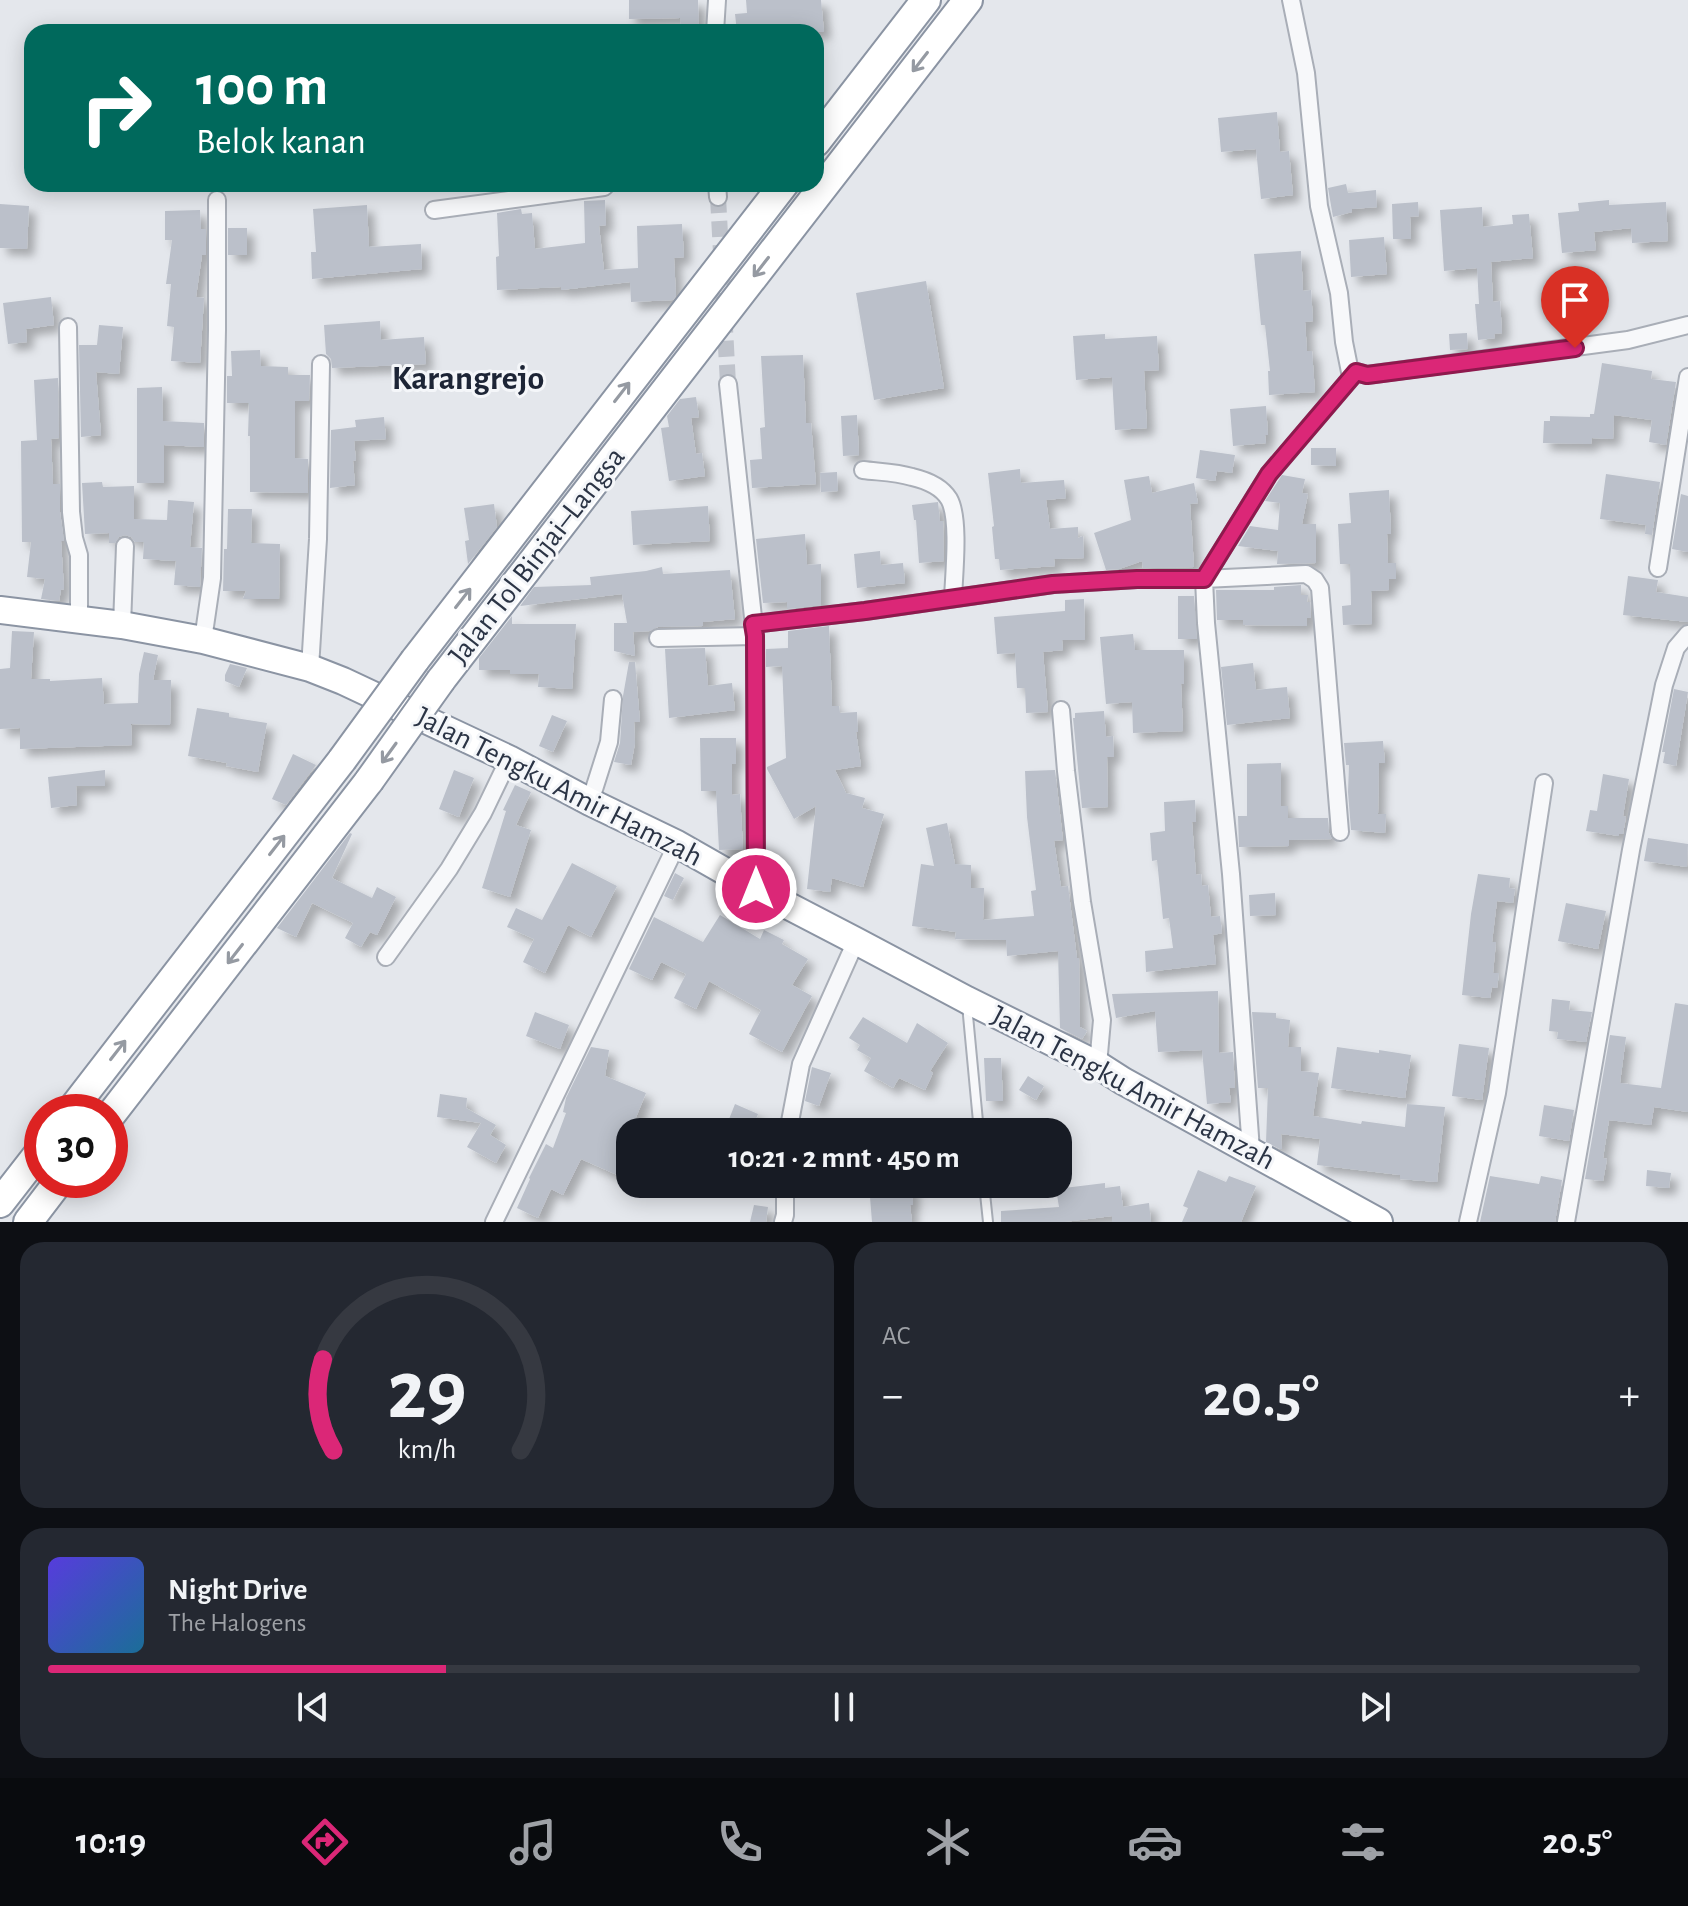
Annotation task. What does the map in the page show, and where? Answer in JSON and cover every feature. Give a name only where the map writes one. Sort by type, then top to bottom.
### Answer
[{"type":"highway","points":[[824,132],[926,0]]},
{"type":"highway","name":"Jalan Tol Binjai–Langsa","points":[[824,186],[968,0]]},
{"type":"highway","name":"Jalan Tol Binjai–Langsa","points":[[84,1094],[778,192]]},
{"type":"highway","name":"Jalan Tol Binjai–Langsa","points":[[127,1094],[369,781],[441,680],[819,192]]},
{"type":"highway","name":"Jalan Tengku Amir Hamzah","points":[[0,610],[122,625],[203,640],[310,668],[411,712],[677,844],[967,1000],[1098,1065],[1379,1222]]},
{"type":"highway","points":[[0,1203],[24,1172]]},
{"type":"highway","points":[[28,1222],[46,1198]]},
{"type":"street","points":[[716,24],[717,0]]},
{"type":"street","points":[[1291,0],[1306,73],[1319,206],[1339,293],[1351,377],[1356,372]]},
{"type":"street","points":[[434,210],[567,192]]},
{"type":"street","points":[[203,640],[212,578],[217,200]]},
{"type":"street","points":[[1356,372],[1367,375],[1575,348],[1628,340],[1688,325]]},
{"type":"street","points":[[68,327],[71,512],[79,555],[79,620]]},
{"type":"street","points":[[310,668],[318,539],[321,364]]},
{"type":"street","points":[[1251,1150],[1231,874],[1204,579],[1269,474],[1356,372]]},
{"type":"street","points":[[1658,568],[1688,377]]},
{"type":"street","points":[[728,384],[754,630],[756,889]]},
{"type":"street","points":[[863,470],[910,476],[937,487],[948,498],[955,528],[953,598]]},
{"type":"street","points":[[122,625],[125,546]]},
{"type":"street","points":[[658,638],[754,630],[1053,584],[1306,574],[1318,583],[1323,610],[1340,832]]},
{"type":"street","points":[[1566,1222],[1631,850],[1664,685],[1676,648],[1688,634]]},
{"type":"street","points":[[590,802],[609,742],[613,699]]},
{"type":"street","points":[[1061,710],[1082,902],[1102,1020],[1098,1065]]},
{"type":"street","points":[[386,957],[449,869],[483,813],[509,759]]},
{"type":"street","points":[[1468,1222],[1497,1093],[1544,783]]},
{"type":"street","points":[[494,1222],[677,844]]},
{"type":"street","points":[[791,1118],[801,1064],[856,941]]},
{"type":"street","points":[[783,1222],[785,1198]]},
{"type":"lane","points":[[967,1000],[978,1118]]},
{"type":"lane","points":[[985,1198],[988,1222]]},
{"type":"building","points":[[629,0],[698,0],[699,24],[680,24],[680,18],[629,19]]},
{"type":"building","points":[[746,0],[821,0],[823,24],[736,24],[735,14],[747,13]]},
{"type":"building","points":[[1277,112],[1280,152],[1289,151],[1293,195],[1261,199],[1256,149],[1221,152],[1218,118]]},
{"type":"building","points":[[1346,184],[1348,193],[1376,190],[1377,207],[1352,209],[1352,212],[1333,217],[1328,188]]},
{"type":"building","points":[[605,200],[606,225],[599,226],[604,270],[638,268],[637,226],[682,224],[684,257],[674,258],[676,296],[673,300],[631,302],[630,282],[561,290],[561,287],[497,290],[497,213],[521,209],[522,214],[532,213],[535,249],[585,243],[584,201]]},
{"type":"building","points":[[1609,200],[1609,205],[1666,202],[1668,241],[1632,243],[1631,228],[1594,232],[1596,250],[1562,253],[1558,213],[1579,211],[1578,203]]},
{"type":"building","points":[[1418,202],[1419,216],[1410,217],[1411,239],[1393,239],[1392,204]]},
{"type":"building","points":[[0,204],[29,206],[27,249],[0,248]]},
{"type":"building","points":[[367,205],[369,247],[421,244],[422,269],[312,279],[311,252],[316,252],[313,209]]},
{"type":"building","points":[[1482,207],[1483,227],[1513,224],[1512,215],[1529,214],[1533,258],[1491,262],[1493,302],[1500,301],[1502,333],[1494,334],[1495,338],[1478,340],[1475,304],[1479,304],[1477,268],[1444,271],[1440,210]]},
{"type":"building","points":[[200,210],[201,229],[206,229],[206,255],[202,255],[196,297],[204,298],[200,363],[171,361],[174,327],[167,326],[171,284],[166,284],[172,240],[165,240],[165,211]]},
{"type":"building","points":[[228,228],[247,228],[247,255],[228,255]]},
{"type":"building","points":[[1384,237],[1387,274],[1351,277],[1349,240]]},
{"type":"building","points":[[1301,251],[1303,291],[1311,290],[1313,321],[1305,322],[1307,351],[1312,351],[1315,392],[1269,395],[1270,371],[1265,325],[1261,325],[1254,254]]},
{"type":"building","points":[[926,281],[944,388],[874,400],[856,293]]},
{"type":"building","points":[[51,297],[54,325],[26,329],[27,342],[8,344],[3,303]]},
{"type":"building","points":[[380,321],[381,340],[424,337],[426,364],[332,368],[331,359],[326,354],[324,325]]},
{"type":"building","points":[[99,325],[123,327],[119,374],[96,372],[101,435],[81,437],[79,345],[97,345]]},
{"type":"building","points":[[1467,333],[1468,349],[1450,350],[1449,334]]},
{"type":"building","points":[[1105,334],[1105,339],[1157,336],[1159,370],[1144,371],[1147,428],[1115,430],[1112,377],[1076,380],[1073,336]]},
{"type":"building","points":[[260,350],[261,366],[288,367],[288,375],[310,375],[309,401],[295,401],[295,458],[308,459],[308,493],[250,492],[249,403],[227,403],[227,376],[232,376],[231,351]]},
{"type":"building","points":[[803,355],[806,423],[811,423],[816,484],[752,488],[750,460],[762,459],[760,428],[765,427],[761,356]]},
{"type":"building","points":[[1602,363],[1652,371],[1651,379],[1676,382],[1666,445],[1649,442],[1652,420],[1614,415],[1613,439],[1592,438],[1591,444],[1543,443],[1544,421],[1550,421],[1550,416],[1590,417],[1594,414]]},
{"type":"building","points":[[58,378],[59,438],[51,439],[53,484],[60,484],[64,541],[61,541],[64,589],[59,601],[41,599],[45,579],[27,577],[31,542],[22,542],[21,441],[37,440],[34,380]]},
{"type":"building","points":[[162,387],[163,421],[204,423],[204,447],[164,445],[164,483],[137,483],[137,388]]},
{"type":"building","points":[[696,397],[699,417],[691,418],[696,454],[702,453],[705,476],[669,481],[661,428],[669,427],[667,416],[680,399]]},
{"type":"building","points":[[1266,406],[1266,443],[1233,446],[1230,409]]},
{"type":"building","points":[[857,415],[859,455],[843,456],[841,416]]},
{"type":"building","points":[[384,417],[386,439],[354,441],[355,485],[330,488],[331,430],[356,427],[355,420]]},
{"type":"building","points":[[1311,448],[1336,448],[1336,466],[1311,465]]},
{"type":"building","points":[[1200,450],[1235,455],[1232,473],[1217,471],[1215,481],[1196,478]]},
{"type":"building","points":[[1020,469],[1021,483],[1064,480],[1066,498],[1046,500],[1050,529],[1078,527],[1078,538],[1083,536],[1084,558],[1054,559],[1055,566],[1000,570],[999,559],[995,559],[988,473]]},
{"type":"building","points":[[837,472],[838,491],[821,492],[820,473]]},
{"type":"building","points":[[1606,474],[1660,482],[1652,535],[1645,534],[1646,525],[1600,519]]},
{"type":"building","points":[[1282,475],[1305,479],[1302,493],[1308,494],[1302,524],[1316,524],[1316,563],[1277,564],[1278,551],[1238,546],[1250,526],[1278,530],[1280,503],[1265,501]]},
{"type":"building","points":[[1149,476],[1152,493],[1194,483],[1198,503],[1190,504],[1194,567],[1143,568],[1142,561],[1106,570],[1094,533],[1131,520],[1124,480]]},
{"type":"building","points":[[102,482],[103,487],[134,486],[134,519],[167,520],[168,500],[194,502],[190,547],[202,548],[200,587],[174,585],[176,561],[143,559],[144,542],[135,542],[125,535],[115,543],[109,543],[109,533],[85,534],[82,483]]},
{"type":"building","points":[[1389,490],[1391,534],[1387,534],[1388,563],[1396,563],[1396,579],[1389,579],[1389,590],[1371,591],[1372,624],[1343,625],[1342,606],[1351,605],[1350,564],[1340,564],[1338,524],[1351,523],[1349,493]]},
{"type":"building","points":[[1681,494],[1688,496],[1688,552],[1672,549]]},
{"type":"building","points":[[938,502],[940,521],[943,521],[944,561],[919,563],[912,505]]},
{"type":"building","points":[[494,504],[497,527],[468,564],[465,541],[469,540],[464,508]]},
{"type":"building","points":[[708,506],[710,541],[633,545],[631,511]]},
{"type":"building","points":[[228,509],[252,509],[251,543],[280,544],[279,599],[243,599],[246,591],[223,591]]},
{"type":"building","points":[[805,534],[807,565],[821,564],[821,605],[787,609],[787,602],[763,603],[756,539]]},
{"type":"building","points":[[880,551],[881,565],[903,563],[905,583],[857,588],[854,554]]},
{"type":"building","points":[[662,567],[663,574],[730,570],[735,619],[703,622],[703,626],[658,627],[633,632],[635,656],[614,651],[614,623],[627,623],[622,594],[520,606],[534,587],[591,585],[590,577]]},
{"type":"building","points":[[1628,576],[1658,580],[1656,592],[1688,597],[1688,622],[1623,615]]},
{"type":"building","points":[[1301,585],[1301,595],[1308,595],[1307,602],[1310,602],[1311,618],[1307,618],[1307,626],[1243,625],[1243,620],[1217,620],[1216,590],[1274,590],[1274,587]]},
{"type":"building","points":[[1178,596],[1194,596],[1197,639],[1178,639]]},
{"type":"building","points":[[1084,599],[1085,640],[1062,640],[1063,650],[1043,652],[1048,712],[1026,713],[1025,688],[1017,688],[1015,653],[997,654],[994,617],[1065,611],[1065,600]]},
{"type":"building","points":[[512,616],[512,624],[576,624],[572,689],[538,687],[539,674],[479,670],[479,658]]},
{"type":"building","points":[[829,626],[832,706],[839,706],[840,713],[857,712],[856,732],[861,766],[835,770],[846,793],[865,798],[862,808],[884,814],[863,887],[832,878],[830,892],[807,889],[816,806],[794,819],[767,769],[786,758],[782,666],[766,667],[766,649],[788,648],[788,631]]},
{"type":"building","points":[[12,631],[34,632],[31,679],[102,678],[104,704],[138,703],[144,652],[158,655],[153,680],[171,680],[170,725],[131,724],[132,745],[20,749],[20,728],[0,729],[0,669],[10,668]]},
{"type":"building","points":[[1133,634],[1135,650],[1184,650],[1184,684],[1181,684],[1183,731],[1133,733],[1132,702],[1106,704],[1100,637]]},
{"type":"building","points":[[705,648],[708,686],[732,683],[735,710],[669,718],[665,649]]},
{"type":"building","points":[[629,662],[635,662],[640,722],[634,722],[635,743],[631,765],[614,762],[620,743]]},
{"type":"building","points":[[1253,663],[1256,690],[1287,687],[1290,718],[1227,725],[1221,667]]},
{"type":"building","points":[[230,664],[247,668],[239,687],[225,681]]},
{"type":"building","points":[[1674,689],[1688,692],[1676,766],[1663,763],[1665,752],[1662,752]]},
{"type":"building","points":[[197,708],[267,723],[258,772],[188,756]]},
{"type":"building","points":[[1104,711],[1106,737],[1113,736],[1114,757],[1107,757],[1108,807],[1082,808],[1073,718],[1075,713]]},
{"type":"building","points":[[552,715],[567,721],[553,752],[539,746]]},
{"type":"building","points":[[700,738],[736,738],[732,795],[740,794],[743,849],[719,850],[716,791],[701,791]]},
{"type":"building","points":[[1383,741],[1385,763],[1379,763],[1378,814],[1386,814],[1385,833],[1351,830],[1349,765],[1346,765],[1344,743]]},
{"type":"building","points":[[293,754],[316,765],[286,805],[272,799]]},
{"type":"building","points":[[1281,763],[1281,806],[1288,806],[1288,818],[1328,818],[1332,839],[1289,840],[1289,846],[1239,847],[1238,816],[1247,816],[1247,764]]},
{"type":"building","points":[[105,770],[105,786],[76,786],[77,805],[51,808],[48,777]]},
{"type":"building","points":[[454,770],[474,778],[459,817],[439,809]]},
{"type":"building","points":[[1055,770],[1063,840],[1054,841],[1061,887],[1068,886],[1079,958],[1080,1027],[1087,1031],[1082,1039],[1060,1028],[1058,951],[1007,956],[1006,940],[955,939],[956,932],[912,926],[921,864],[934,866],[926,828],[947,823],[955,864],[971,865],[971,888],[984,888],[983,920],[1034,916],[1031,891],[1036,890],[1025,771]]},
{"type":"building","points":[[1603,774],[1629,779],[1623,816],[1626,817],[1623,834],[1619,836],[1586,831],[1590,810],[1597,811]]},
{"type":"building","points":[[515,785],[531,792],[516,825],[531,830],[510,897],[482,888],[506,811],[503,810]]},
{"type":"building","points":[[1195,800],[1196,822],[1192,822],[1196,875],[1201,874],[1202,886],[1208,885],[1211,917],[1220,916],[1222,933],[1213,935],[1216,964],[1146,972],[1145,951],[1173,948],[1169,918],[1163,919],[1157,860],[1152,861],[1150,833],[1165,831],[1164,802]]},
{"type":"building","points":[[350,833],[332,878],[372,898],[377,887],[396,897],[377,935],[370,932],[361,947],[345,938],[353,923],[312,903],[296,937],[277,928]]},
{"type":"building","points":[[1648,838],[1688,844],[1687,867],[1644,861]]},
{"type":"building","points":[[572,863],[617,886],[591,937],[568,925],[545,973],[523,962],[534,939],[507,927],[516,908],[542,920]]},
{"type":"building","points":[[675,873],[684,878],[673,900],[664,896]]},
{"type":"building","points":[[1478,874],[1510,878],[1509,888],[1515,889],[1513,903],[1497,901],[1492,942],[1496,942],[1493,973],[1499,973],[1497,988],[1492,987],[1490,998],[1462,995]]},
{"type":"building","points":[[1275,893],[1276,915],[1250,916],[1249,895]]},
{"type":"building","points":[[1566,903],[1606,911],[1598,949],[1558,941]]},
{"type":"building","points":[[720,915],[760,939],[764,930],[784,940],[782,944],[808,959],[792,985],[812,996],[782,1052],[749,1034],[761,1010],[709,981],[696,1009],[674,998],[686,974],[661,962],[652,980],[629,969],[654,917],[703,942]]},
{"type":"building","points":[[1218,991],[1219,1053],[1233,1052],[1235,1088],[1229,1088],[1231,1102],[1207,1104],[1202,1050],[1158,1052],[1155,1011],[1116,1018],[1112,994]]},
{"type":"building","points":[[1552,999],[1570,1001],[1569,1010],[1592,1012],[1586,1042],[1557,1039],[1558,1032],[1549,1031]]},
{"type":"building","points":[[1675,1003],[1688,1005],[1688,1112],[1654,1107],[1651,1125],[1609,1120],[1603,1181],[1585,1179],[1610,1035],[1626,1037],[1620,1083],[1661,1088]]},
{"type":"building","points":[[535,1012],[569,1025],[560,1049],[526,1036]]},
{"type":"building","points":[[1252,1012],[1276,1013],[1276,1018],[1290,1020],[1288,1047],[1301,1047],[1301,1071],[1319,1073],[1313,1116],[1405,1127],[1407,1104],[1445,1107],[1437,1182],[1317,1165],[1320,1139],[1281,1134],[1282,1149],[1266,1142],[1268,1088],[1258,1088]]},
{"type":"building","points":[[863,1017],[907,1043],[917,1023],[948,1043],[930,1071],[933,1073],[925,1090],[899,1078],[893,1088],[864,1071],[871,1058],[857,1050],[860,1045],[849,1038]]},
{"type":"building","points":[[1459,1044],[1489,1048],[1482,1100],[1452,1096]]},
{"type":"building","points":[[591,1047],[609,1050],[605,1076],[646,1093],[636,1118],[616,1118],[616,1174],[581,1159],[563,1195],[551,1189],[538,1218],[517,1208],[546,1144],[553,1148],[566,1113],[563,1112],[566,1098]]},
{"type":"building","points":[[1337,1047],[1411,1055],[1405,1098],[1331,1088]]},
{"type":"building","points":[[984,1058],[1001,1058],[1003,1101],[986,1101]]},
{"type":"building","points":[[812,1067],[831,1073],[819,1106],[805,1101]]},
{"type":"building","points":[[1028,1076],[1044,1086],[1036,1100],[1019,1090]]},
{"type":"building","points":[[440,1094],[467,1098],[466,1108],[496,1125],[490,1135],[506,1145],[496,1163],[467,1147],[481,1123],[437,1117]]},
{"type":"building","points":[[735,1104],[758,1114],[756,1118],[730,1118]]},
{"type":"building","points":[[1544,1105],[1574,1110],[1569,1141],[1539,1136]]},
{"type":"building","points":[[1198,1170],[1226,1182],[1229,1176],[1256,1186],[1241,1222],[1182,1222],[1188,1208],[1183,1206]]},
{"type":"building","points":[[1647,1170],[1671,1173],[1669,1188],[1646,1186]]},
{"type":"building","points":[[1490,1176],[1539,1184],[1541,1176],[1562,1180],[1555,1222],[1480,1222]]},
{"type":"building","points":[[1105,1183],[1105,1188],[1120,1186],[1123,1207],[1149,1203],[1151,1222],[1112,1222],[1112,1216],[1064,1222],[1001,1222],[1001,1211],[1059,1207],[1058,1198],[1072,1198],[1072,1187]]},
{"type":"building","points":[[870,1198],[913,1198],[913,1205],[910,1205],[912,1222],[872,1222]]},
{"type":"building","points":[[754,1205],[768,1207],[766,1222],[750,1222]]},
{"type":"tunnel","points":[[718,197],[728,384]]},
{"type":"district","name":"Karangrejo","points":[[468,379]]},
{"type":"route","points":[[756,889],[753,624],[1053,584],[1204,579],[1269,474],[1356,372],[1367,375],[1575,348]]}]
